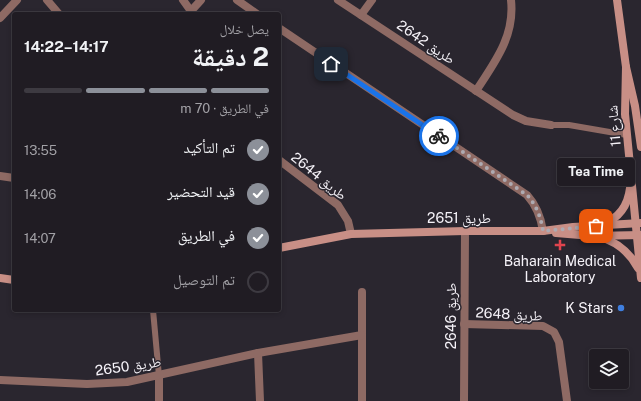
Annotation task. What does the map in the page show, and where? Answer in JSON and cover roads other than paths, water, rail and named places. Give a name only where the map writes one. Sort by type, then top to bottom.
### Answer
[{"type":"main road","name":"شارع 11","points":[[617,0],[626,67],[635,106],[641,147]]},
{"type":"main road","name":"شارع 11","points":[[626,67],[624,94],[627,135],[638,224],[641,275]]},
{"type":"main road","points":[[596,226],[608,222],[619,214],[626,203],[632,177]]},
{"type":"main road","name":"طريق 2651","points":[[281,248],[351,234],[465,231],[543,231],[638,224]]},
{"type":"main road","points":[[543,231],[602,237],[621,247],[635,263],[641,275]]},
{"type":"main road","points":[[592,236],[639,235]]},
{"type":"main road","points":[[0,278],[12,280]]},
{"type":"street","points":[[0,18],[17,0]]},
{"type":"street","points":[[47,0],[57,12]]},
{"type":"street","points":[[183,0],[192,12],[201,0]]},
{"type":"street","points":[[237,0],[255,12]]},
{"type":"street","name":"طريق 2642","points":[[338,0],[513,115],[526,121],[551,125]]},
{"type":"street","points":[[361,15],[372,0]]},
{"type":"street","points":[[476,91],[507,39],[512,22],[511,0]]},
{"type":"street","points":[[281,29],[527,195],[534,202],[543,231]]},
{"type":"street","name":"طريق 2644","points":[[281,162],[338,205],[348,221],[351,234]]},
{"type":"street","points":[[0,176],[12,178]]},
{"type":"street","name":"طريق 2646","points":[[464,401],[465,231]]},
{"type":"street","points":[[362,292],[362,401]]},
{"type":"street","name":"طريق 2648","points":[[464,324],[543,326],[554,332],[559,342],[567,401]]},
{"type":"street","name":"طريق 2650","points":[[0,380],[100,384],[128,382],[258,353],[362,335]]},
{"type":"street","points":[[258,353],[260,401]]},
{"type":"street","points":[[159,376],[160,401]]},
{"type":"lane","points":[[551,125],[569,125],[627,135]]},
{"type":"lane","points":[[153,312],[159,376]]},
{"type":"place","name":"Tea Time","points":[[596,226]]},
{"type":"place","name":"Baharain Medical Laboratory","points":[[560,245]]},
{"type":"place","name":"K Stars","points":[[621,308]]}]
